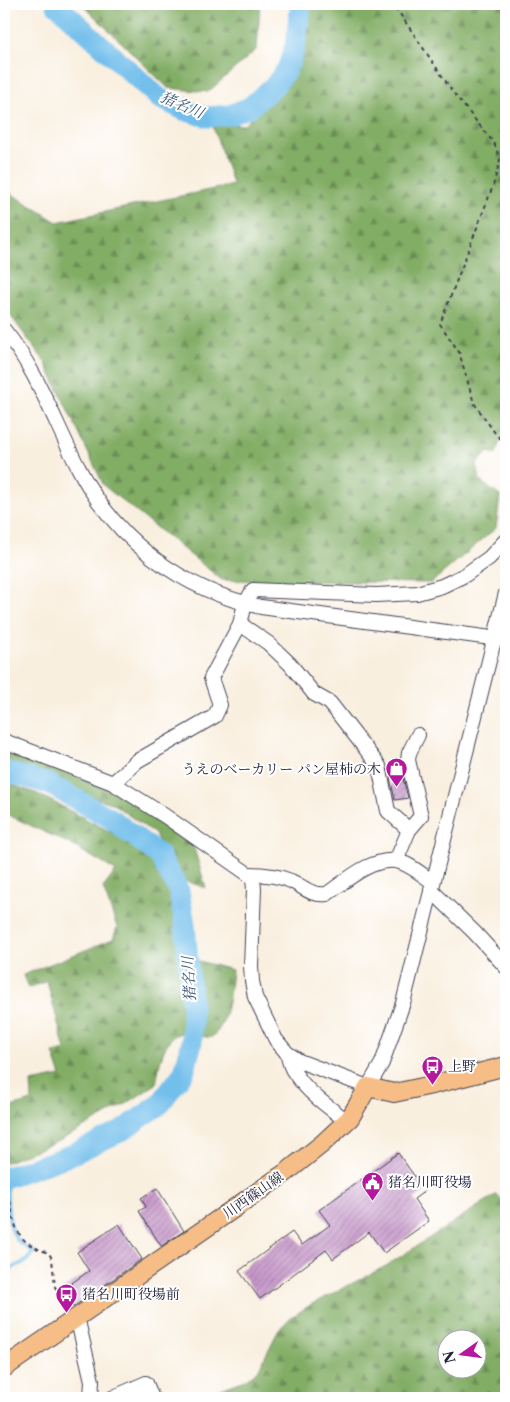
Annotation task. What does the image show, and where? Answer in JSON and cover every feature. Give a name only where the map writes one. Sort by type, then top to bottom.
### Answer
[{"type":"main road","points":[[368,1086],[394,1093],[506,1066]]},
{"type":"main road","name":"川西篠山線","points":[[5,1375],[76,1317],[288,1171],[322,1144],[347,1121],[368,1086]]},
{"type":"street","points":[[4,330],[28,365],[82,475],[96,498],[116,524],[139,547],[157,562],[179,576],[204,589],[245,604],[500,639]]},
{"type":"street","points":[[113,783],[137,761],[215,716],[220,705],[211,678],[240,624],[245,604],[253,590],[376,595],[417,593],[442,586],[465,575],[489,558],[506,540]]},
{"type":"street","points":[[287,1054],[299,1061],[368,1086],[382,1063],[403,1003],[432,886],[500,639],[506,593]]},
{"type":"street","points":[[240,624],[268,643],[290,664],[314,694],[330,703],[379,766],[388,811],[409,830]]},
{"type":"street","points":[[396,861],[409,830],[421,816],[408,760],[409,753],[418,735]]},
{"type":"street","points":[[4,741],[113,783],[165,816],[253,879],[251,966],[255,997],[276,1040],[287,1054],[292,1070],[300,1081],[324,1104],[347,1121]]},
{"type":"street","points":[[248,874],[275,876],[291,881],[312,894],[319,895],[327,894],[368,866],[396,861],[411,868],[432,886],[506,967]]},
{"type":"street","points":[[76,1317],[92,1381],[91,1398]]},
{"type":"street","points":[[112,1398],[146,1383],[152,1398]]},
{"type":"path","points":[[388,4],[398,11],[455,95],[494,143],[500,160],[494,186],[440,324],[459,352],[474,403],[506,445]]},
{"type":"path","points":[[10,1201],[16,1231],[35,1249],[49,1253],[52,1259],[55,1287],[76,1317]]},
{"type":"path","points":[[5,1375],[5,1398]]},
{"type":"green space","points":[[82,4],[260,4],[257,49],[208,92],[168,88]]},
{"type":"green space","points":[[306,4],[506,4],[506,422],[496,454],[488,452],[477,464],[480,481],[500,496],[496,528],[431,583],[222,580],[104,486],[45,362],[4,307],[4,189],[57,222],[233,185],[212,124],[245,125],[303,58]]},
{"type":"green space","points":[[4,748],[117,793],[175,830],[193,845],[206,888],[180,879],[173,871],[155,834],[112,803],[80,793],[38,773],[4,763]]},
{"type":"green space","points":[[4,782],[38,794],[145,850],[176,895],[184,957],[232,970],[225,1015],[213,1036],[183,1033],[176,1035],[166,1045],[156,1084],[126,1104],[61,1140],[4,1163],[4,1109],[32,1101],[31,1082],[61,1076],[53,1053],[65,1050],[47,981],[28,988],[23,975],[113,939],[117,927],[103,888],[116,871],[70,844],[4,813]]},
{"type":"green space","points":[[497,1194],[506,1205],[506,1398],[205,1398],[209,1393],[243,1381],[258,1371],[278,1331],[290,1318],[312,1304],[386,1266]]},
{"type":"building","points":[[402,774],[408,798],[395,800],[390,777]]},
{"type":"building","points":[[398,1153],[425,1191],[414,1199],[429,1221],[384,1253],[369,1232],[333,1259],[326,1250],[260,1299],[239,1271],[292,1232],[302,1245],[330,1225],[319,1210]]},
{"type":"building","points":[[157,1188],[184,1231],[161,1246],[139,1211],[146,1207],[141,1198]]},
{"type":"building","points":[[119,1224],[142,1259],[73,1307],[62,1290],[89,1271],[77,1252]]},
{"type":"waterway","name":"猪名川","points":[[56,4],[159,98],[186,111],[207,117],[230,115],[250,107],[275,85],[287,69],[295,47],[301,4]]},
{"type":"waterway","name":"猪名川","points":[[4,771],[49,784],[110,818],[159,855],[179,891],[185,925],[192,1010],[192,1042],[184,1072],[159,1105],[120,1132],[66,1157],[4,1178]]},
{"type":"waterway","points":[[4,1272],[26,1261],[34,1252],[20,1243],[12,1230],[8,1212],[6,1177]]},
{"type":"place","name":"うえのベーカリー パン屋柿の木","points":[[397,788]]},
{"type":"place","name":"上野","points":[[432,1085]]},
{"type":"place","name":"猪名川町役場","points":[[372,1201]]},
{"type":"place","name":"猪名川町役場前","points":[[66,1313]]}]
